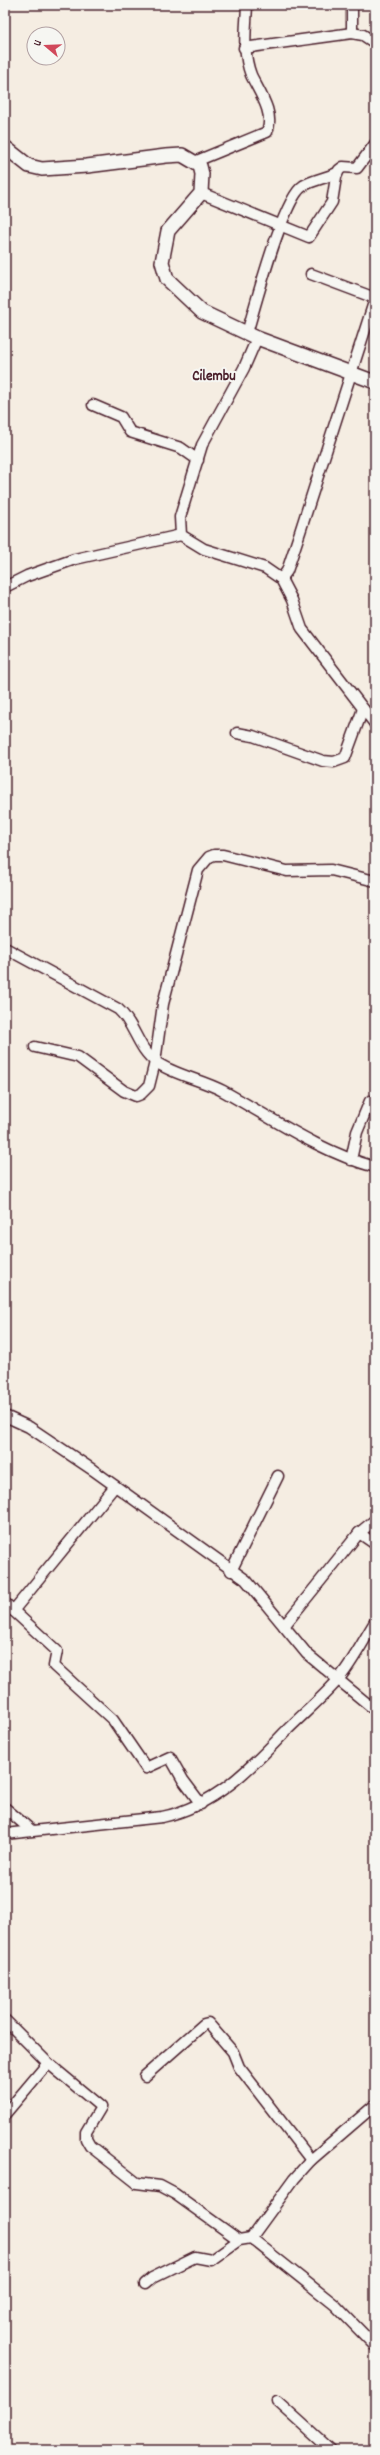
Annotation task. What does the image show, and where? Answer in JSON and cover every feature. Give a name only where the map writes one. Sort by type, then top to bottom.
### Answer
[{"type":"street","points":[[194,162],[267,132],[270,123],[268,113],[247,64],[244,48],[247,5]]},
{"type":"street","points":[[352,5],[352,33]]},
{"type":"street","points":[[244,48],[352,33],[363,35],[375,43]]},
{"type":"street","points":[[181,535],[180,516],[206,436],[244,368],[280,226],[296,192],[303,186],[337,173],[344,167],[357,168],[375,144]]},
{"type":"street","points":[[5,147],[29,166],[42,169],[94,166],[182,155],[194,162],[200,166],[202,174],[201,193],[168,230],[162,262],[167,279],[202,312],[252,336],[352,372],[375,382]]},
{"type":"street","points":[[201,193],[309,237],[332,202],[337,173]]},
{"type":"street","points":[[281,579],[287,571],[375,299],[311,274]]},
{"type":"street","points":[[93,405],[121,417],[130,432],[181,448],[198,460]]},
{"type":"street","points":[[5,588],[27,576],[75,558],[181,535],[204,549],[265,568],[281,579],[292,600],[302,629],[375,724]]},
{"type":"street","points":[[237,733],[253,736],[323,761],[342,761],[345,758],[362,708]]},
{"type":"street","points":[[35,1047],[78,1057],[121,1090],[136,1096],[149,1086],[156,1062],[163,1004],[198,870],[204,861],[214,855],[223,855],[287,871],[332,870],[375,881]]},
{"type":"street","points":[[5,948],[118,1009],[129,1021],[137,1041],[156,1062],[223,1091],[286,1128],[351,1160],[375,1167]]},
{"type":"street","points":[[351,1160],[357,1132],[370,1101]]},
{"type":"street","points":[[5,1416],[29,1427],[115,1486],[252,1586],[307,1654],[375,1710]]},
{"type":"street","points":[[231,1571],[278,1476]]},
{"type":"street","points":[[13,1611],[115,1486]]},
{"type":"street","points":[[284,1626],[359,1533],[375,1520]]},
{"type":"street","points":[[359,1533],[375,1544]]},
{"type":"street","points":[[5,1603],[57,1651],[54,1666],[113,1720],[146,1768],[170,1757],[183,1780],[201,1804]]},
{"type":"street","points":[[5,1834],[162,1817],[181,1813],[201,1804],[229,1786],[266,1753],[338,1680],[375,1622]]},
{"type":"street","points":[[5,1808],[31,1830]]},
{"type":"street","points":[[5,2020],[48,2063],[101,2107],[86,2132],[86,2139],[90,2146],[137,2183],[160,2186],[175,2194],[239,2240]]},
{"type":"street","points":[[145,2076],[204,2024],[208,2023],[233,2052],[239,2067],[311,2160]]},
{"type":"street","points":[[5,2114],[48,2063]]},
{"type":"street","points":[[145,2284],[152,2278],[195,2257],[211,2260],[239,2240],[251,2238],[294,2179],[311,2160],[375,2105]]},
{"type":"street","points":[[251,2238],[335,2305],[375,2346]]},
{"type":"street","points":[[277,2401],[331,2450]]},
{"type":"district","name":"Cilembu","points":[[214,375]]}]
